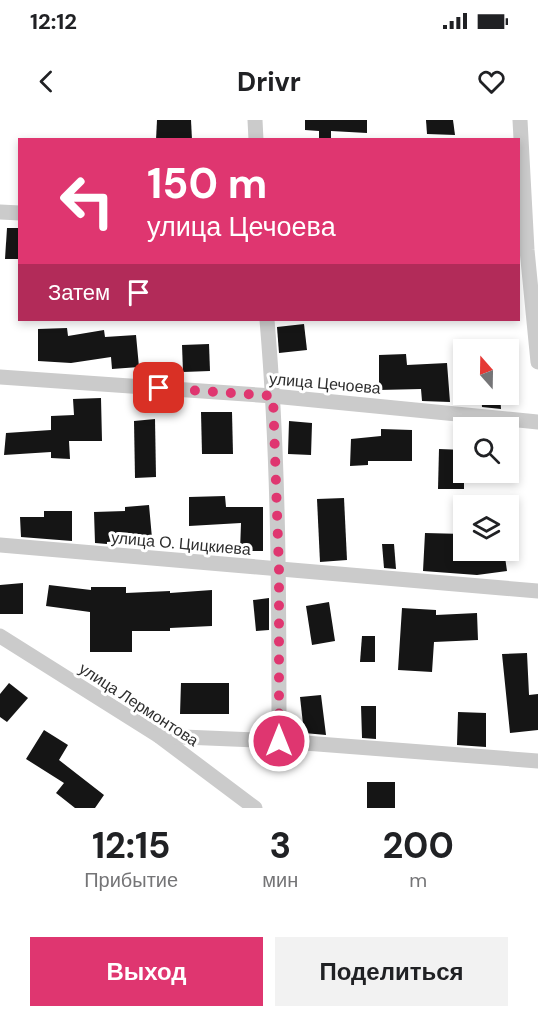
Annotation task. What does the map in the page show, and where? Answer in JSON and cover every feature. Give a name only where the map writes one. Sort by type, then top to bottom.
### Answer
[{"type":"street","points":[[255,120],[256,138]]},
{"type":"street","points":[[520,120],[523,250],[538,362]]},
{"type":"street","points":[[0,212],[18,213]]},
{"type":"street","points":[[267,321],[273,396],[279,570],[279,741]]},
{"type":"street","name":"улица Цечоева","points":[[0,377],[273,396],[538,422]]},
{"type":"street","name":"улица О. Цицкиева","points":[[0,545],[538,591]]},
{"type":"street","name":"улица Лермонтова","points":[[0,636],[159,736],[255,808]]},
{"type":"street","points":[[159,736],[279,741],[538,761]]},
{"type":"building","points":[[157,120],[191,120],[192,138],[156,138]]},
{"type":"building","points":[[305,120],[367,120],[367,133],[331,131],[331,138],[319,138],[319,131],[305,130]]},
{"type":"building","points":[[426,120],[453,120],[455,135],[427,134]]},
{"type":"building","points":[[7,228],[18,228],[18,259],[5,259]]},
{"type":"building","points":[[304,324],[307,350],[279,353],[277,327]]},
{"type":"building","points":[[67,328],[68,336],[104,330],[105,337],[136,335],[139,367],[112,369],[111,357],[71,363],[38,361],[38,329]]},
{"type":"building","points":[[209,344],[210,371],[183,372],[182,345]]},
{"type":"building","points":[[406,354],[407,365],[447,363],[450,402],[422,401],[421,389],[379,390],[379,355]]},
{"type":"building","points":[[101,398],[102,441],[69,441],[70,459],[51,458],[51,452],[4,455],[6,433],[51,430],[51,416],[74,415],[73,399]]},
{"type":"building","points":[[482,405],[501,405],[501,409],[482,407]]},
{"type":"building","points":[[201,412],[232,412],[233,454],[202,454]]},
{"type":"building","points":[[155,419],[156,477],[135,478],[134,421]]},
{"type":"building","points":[[289,421],[312,423],[311,455],[288,454]]},
{"type":"building","points":[[381,429],[412,430],[412,461],[368,461],[368,465],[350,466],[351,439],[381,436]]},
{"type":"building","points":[[439,449],[453,450],[453,483],[464,483],[464,489],[438,489]]},
{"type":"building","points":[[225,496],[226,507],[263,507],[263,551],[240,551],[241,523],[189,526],[189,497]]},
{"type":"building","points":[[344,498],[347,560],[320,562],[317,499]]},
{"type":"building","points":[[149,505],[152,538],[107,542],[107,544],[95,543],[94,512],[125,511],[125,507]]},
{"type":"building","points":[[44,511],[72,511],[72,541],[21,537],[20,517],[44,517]]},
{"type":"building","points":[[425,533],[453,534],[453,561],[506,561],[507,571],[477,575],[423,571]]},
{"type":"building","points":[[382,544],[394,544],[396,569],[384,568]]},
{"type":"building","points":[[23,583],[23,614],[0,614],[0,585]]},
{"type":"building","points":[[49,585],[91,590],[91,587],[126,587],[126,593],[212,590],[212,626],[170,628],[170,631],[132,631],[132,652],[90,652],[90,612],[46,606]]},
{"type":"building","points":[[269,598],[269,630],[256,631],[253,600]]},
{"type":"building","points":[[329,602],[335,641],[312,645],[306,606]]},
{"type":"building","points":[[402,608],[436,610],[436,615],[477,613],[478,640],[434,642],[432,672],[398,670]]},
{"type":"building","points":[[362,636],[375,636],[375,662],[360,662]]},
{"type":"building","points":[[527,653],[529,695],[538,694],[538,730],[510,733],[502,654]]},
{"type":"building","points":[[9,683],[28,698],[7,722],[0,717],[0,694]]},
{"type":"building","points":[[181,683],[229,683],[229,714],[180,714]]},
{"type":"building","points":[[321,695],[326,735],[304,733],[300,697]]},
{"type":"building","points":[[361,706],[376,706],[376,739],[362,738]]},
{"type":"building","points":[[458,712],[486,713],[486,747],[457,745]]},
{"type":"building","points":[[44,730],[68,745],[59,760],[104,795],[95,808],[75,808],[56,793],[64,783],[26,759]]},
{"type":"building","points":[[367,782],[395,782],[395,808],[367,808]]},
{"type":"route","points":[[159,388],[273,396],[279,570],[279,741]]}]
